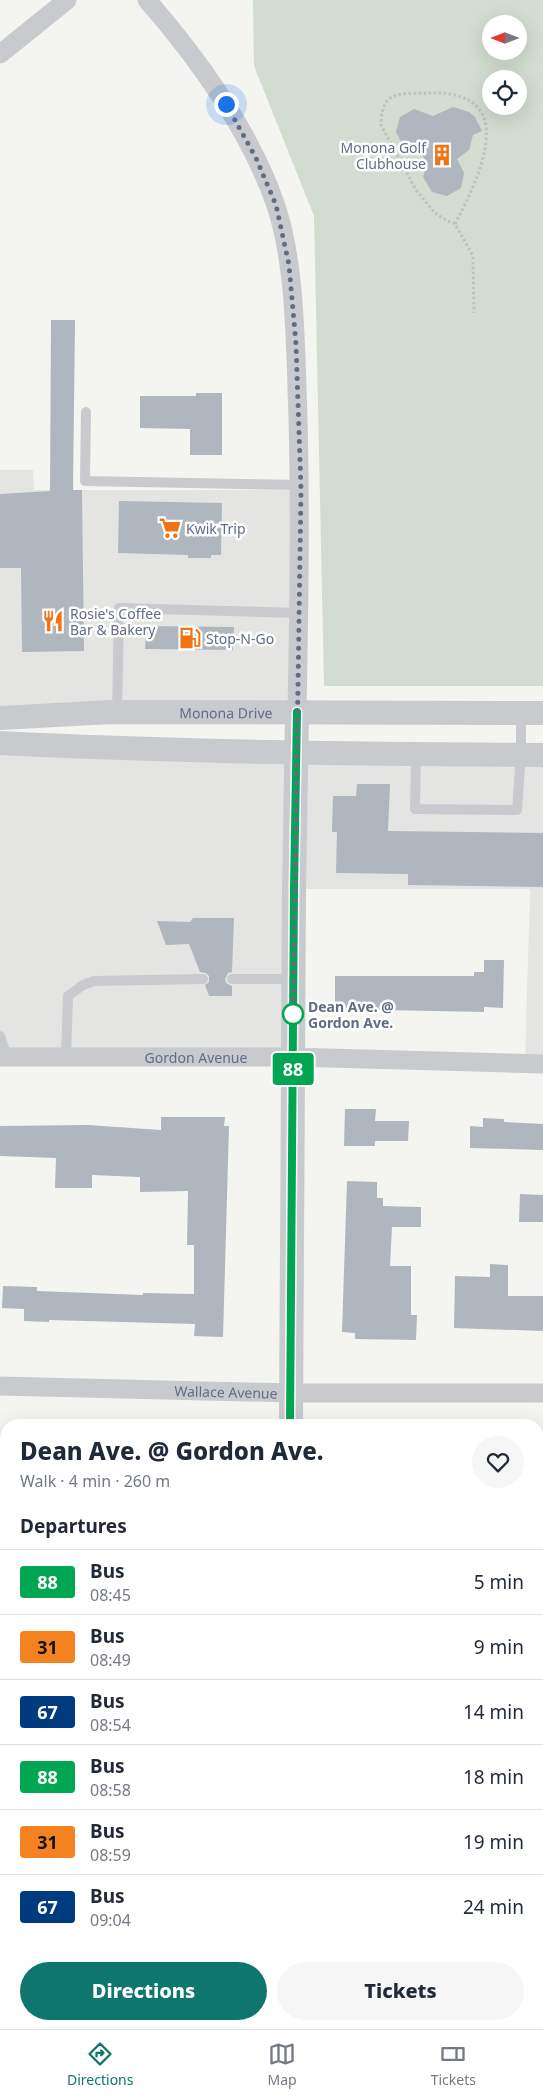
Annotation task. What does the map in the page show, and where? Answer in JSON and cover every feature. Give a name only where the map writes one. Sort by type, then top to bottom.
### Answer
[{"type":"street","points":[[0,54],[67,0]]},
{"type":"street","points":[[147,0],[226,104],[256,158],[276,205],[289,265],[296,344],[301,485],[296,753],[290,1419]]},
{"type":"street","name":"Monona Drive","points":[[0,718],[116,712],[532,713]]},
{"type":"street","points":[[0,743],[142,750],[532,755]]},
{"type":"street","name":"Gordon Avenue","points":[[4,1057],[293,1057],[543,1064]]},
{"type":"street","name":"Wallace Avenue","points":[[0,1386],[291,1392],[543,1394]]},
{"type":"lane","points":[[86,412],[85,481],[301,485]]},
{"type":"lane","points":[[116,712],[119,608],[299,612]]},
{"type":"lane","points":[[416,754],[414,810],[517,810],[532,755],[532,713]]},
{"type":"lane","points":[[232,978],[294,979]]},
{"type":"lane","points":[[66,1057],[67,1001],[68,996],[76,989],[94,981],[203,979]]},
{"type":"lane","points":[[0,1036],[4,1057]]},
{"type":"path","points":[[455,224],[480,170],[488,138],[484,117],[472,103],[452,94],[396,95],[387,101],[381,113],[381,125],[416,190],[434,212],[455,224],[473,256],[474,313]]},
{"type":"shaded area","points":[[253,0],[543,0],[543,686],[324,686],[314,216],[254,66]]},
{"type":"shaded area","points":[[0,470],[33,470],[34,490],[301,490],[297,712],[0,718]]},
{"type":"shaded area","points":[[0,743],[543,755],[543,1064],[525,1063],[530,889],[294,889],[293,1057],[0,1057]]},
{"type":"building","name":"Monona Golf Clubhouse","points":[[453,107],[469,112],[475,117],[482,131],[473,135],[469,150],[457,159],[464,173],[461,188],[447,196],[432,192],[423,177],[427,164],[420,151],[403,146],[396,132],[400,117],[414,109],[433,116]]},
{"type":"building","points":[[51,320],[75,320],[73,490],[82,490],[84,651],[22,652],[21,568],[0,568],[0,494],[50,491]]},
{"type":"building","points":[[196,393],[222,393],[222,455],[190,455],[190,429],[140,428],[140,396],[196,396]]},
{"type":"building","name":"Kwik Trip","points":[[119,501],[222,503],[221,555],[211,555],[211,558],[188,558],[188,555],[118,553]]},
{"type":"building","name":"Stop-N-Go","points":[[147,626],[234,627],[233,650],[145,649]]},
{"type":"building","points":[[357,784],[390,784],[388,831],[543,833],[543,887],[408,885],[408,874],[336,873],[337,832],[332,832],[333,796],[356,796]]},
{"type":"building","points":[[193,918],[234,918],[232,972],[228,973],[225,979],[226,983],[232,986],[232,996],[209,996],[205,985],[209,982],[209,976],[206,973],[200,972],[189,944],[166,945],[157,921],[190,922]]},
{"type":"building","points":[[484,960],[504,960],[503,1008],[484,1007],[484,1012],[335,1009],[335,976],[474,976],[474,972],[484,972]]},
{"type":"building","points":[[345,1109],[376,1109],[375,1121],[409,1121],[408,1141],[375,1141],[375,1146],[344,1146]]},
{"type":"building","points":[[161,1117],[225,1117],[224,1126],[229,1126],[223,1337],[194,1336],[195,1324],[24,1321],[24,1309],[2,1308],[3,1286],[37,1287],[37,1291],[143,1295],[143,1293],[194,1294],[194,1245],[187,1245],[188,1191],[140,1192],[140,1177],[92,1175],[92,1188],[55,1188],[56,1158],[0,1156],[0,1126],[88,1125],[161,1130]]},
{"type":"building","points":[[483,1118],[504,1119],[504,1122],[543,1124],[543,1150],[470,1148],[470,1126],[483,1127]]},
{"type":"building","points":[[347,1181],[377,1182],[377,1198],[383,1198],[383,1206],[421,1207],[421,1227],[392,1227],[390,1266],[411,1266],[411,1315],[417,1315],[416,1340],[355,1339],[355,1333],[342,1332]]},
{"type":"building","points":[[520,1194],[543,1195],[543,1222],[519,1222]]},
{"type":"building","points":[[490,1264],[508,1265],[508,1296],[543,1296],[543,1331],[454,1328],[455,1276],[490,1277]]},
{"type":"bus line","name":"88","points":[[290,1419],[297,712]]},
{"type":"place","name":"Monona Golf Clubhouse","points":[[442,155]]},
{"type":"place","name":"Kwik Trip","points":[[170,528]]},
{"type":"place","name":"Rosie's Coffee Bar & Bakery","points":[[53,621]]},
{"type":"place","name":"Stop-N-Go","points":[[190,638]]},
{"type":"place","name":"Dean Ave. @ Gordon Ave.","points":[[293,1014]]},
{"type":"route","points":[[226,104],[256,158],[276,205],[289,265],[296,344],[301,490],[293,1014]]}]
